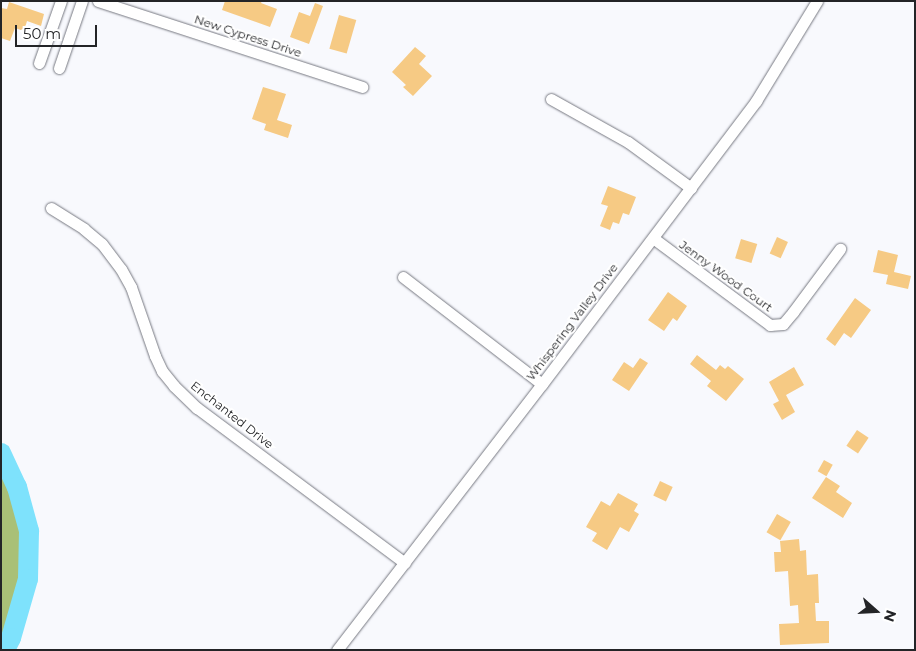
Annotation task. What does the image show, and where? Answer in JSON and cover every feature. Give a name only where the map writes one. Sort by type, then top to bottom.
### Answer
[{"type":"street","points":[[39,63],[61,1]]},
{"type":"street","points":[[59,68],[82,1]]},
{"type":"street","name":"New Cypress Drive","points":[[98,1],[362,87]]},
{"type":"street","name":"Whispering Valley Drive","points":[[336,650],[542,384],[756,101],[817,1]]},
{"type":"street","points":[[551,99],[628,142],[691,188]]},
{"type":"street","name":"Enchanted Drive","points":[[51,208],[84,229],[102,244],[121,269],[131,286],[155,356],[174,386],[197,408],[405,563]]},
{"type":"street","name":"Jenny Wood Court","points":[[652,238],[770,326],[783,324],[794,312],[840,249]]},
{"type":"street","points":[[403,277],[542,384]]},
{"type":"green space","points":[[1,453],[17,487],[29,531],[28,579],[11,638],[5,650],[1,650]]},
{"type":"building","points":[[225,1],[262,1],[261,3],[277,9],[270,27],[222,10]]},
{"type":"building","points":[[9,2],[44,14],[41,26],[27,21],[24,31],[15,28],[10,41],[1,38],[1,8],[7,9]]},
{"type":"building","points":[[315,3],[323,6],[309,44],[290,37],[299,12],[310,16]]},
{"type":"building","points":[[339,15],[356,20],[347,54],[329,49]]},
{"type":"building","points":[[415,47],[426,56],[419,64],[432,76],[413,96],[403,87],[406,85],[392,72]]},
{"type":"building","points":[[263,87],[286,94],[277,120],[292,125],[288,138],[264,130],[266,124],[252,119]]},
{"type":"building","points":[[608,186],[636,197],[629,215],[623,213],[619,224],[613,222],[610,230],[600,226],[608,206],[601,204]]},
{"type":"building","points":[[777,237],[788,242],[781,258],[770,253]]},
{"type":"building","points":[[741,239],[757,244],[751,263],[735,258]]},
{"type":"building","points":[[878,250],[898,255],[894,272],[911,276],[908,289],[886,284],[888,275],[873,272]]},
{"type":"building","points":[[668,292],[687,306],[677,321],[673,318],[664,331],[648,320]]},
{"type":"building","points":[[855,298],[871,310],[851,338],[844,333],[835,346],[826,339]]},
{"type":"building","points":[[697,355],[716,370],[720,365],[725,369],[728,366],[744,379],[726,401],[707,386],[711,381],[690,364]]},
{"type":"building","points":[[640,358],[648,363],[629,391],[612,380],[624,362],[633,368]]},
{"type":"building","points":[[794,367],[804,385],[786,395],[795,412],[782,420],[773,404],[779,401],[769,382]]},
{"type":"building","points":[[857,430],[869,438],[858,454],[846,446]]},
{"type":"building","points":[[824,460],[833,465],[826,476],[818,471]]},
{"type":"building","points":[[826,477],[840,486],[836,492],[852,503],[843,518],[812,498]]},
{"type":"building","points":[[660,481],[673,487],[666,501],[653,496]]},
{"type":"building","points":[[618,493],[638,504],[634,511],[639,514],[629,532],[620,527],[607,550],[592,541],[597,533],[586,527],[601,501],[610,506]]},
{"type":"building","points":[[777,514],[791,522],[780,540],[766,532]]},
{"type":"building","points":[[799,539],[800,551],[806,550],[807,575],[818,574],[819,603],[815,603],[816,621],[829,621],[829,643],[780,645],[779,624],[799,623],[798,605],[790,606],[788,571],[775,572],[774,552],[781,552],[780,541]]},
{"type":"waterway","points":[[1,453],[17,487],[29,531],[28,579],[11,638],[5,650]]}]
